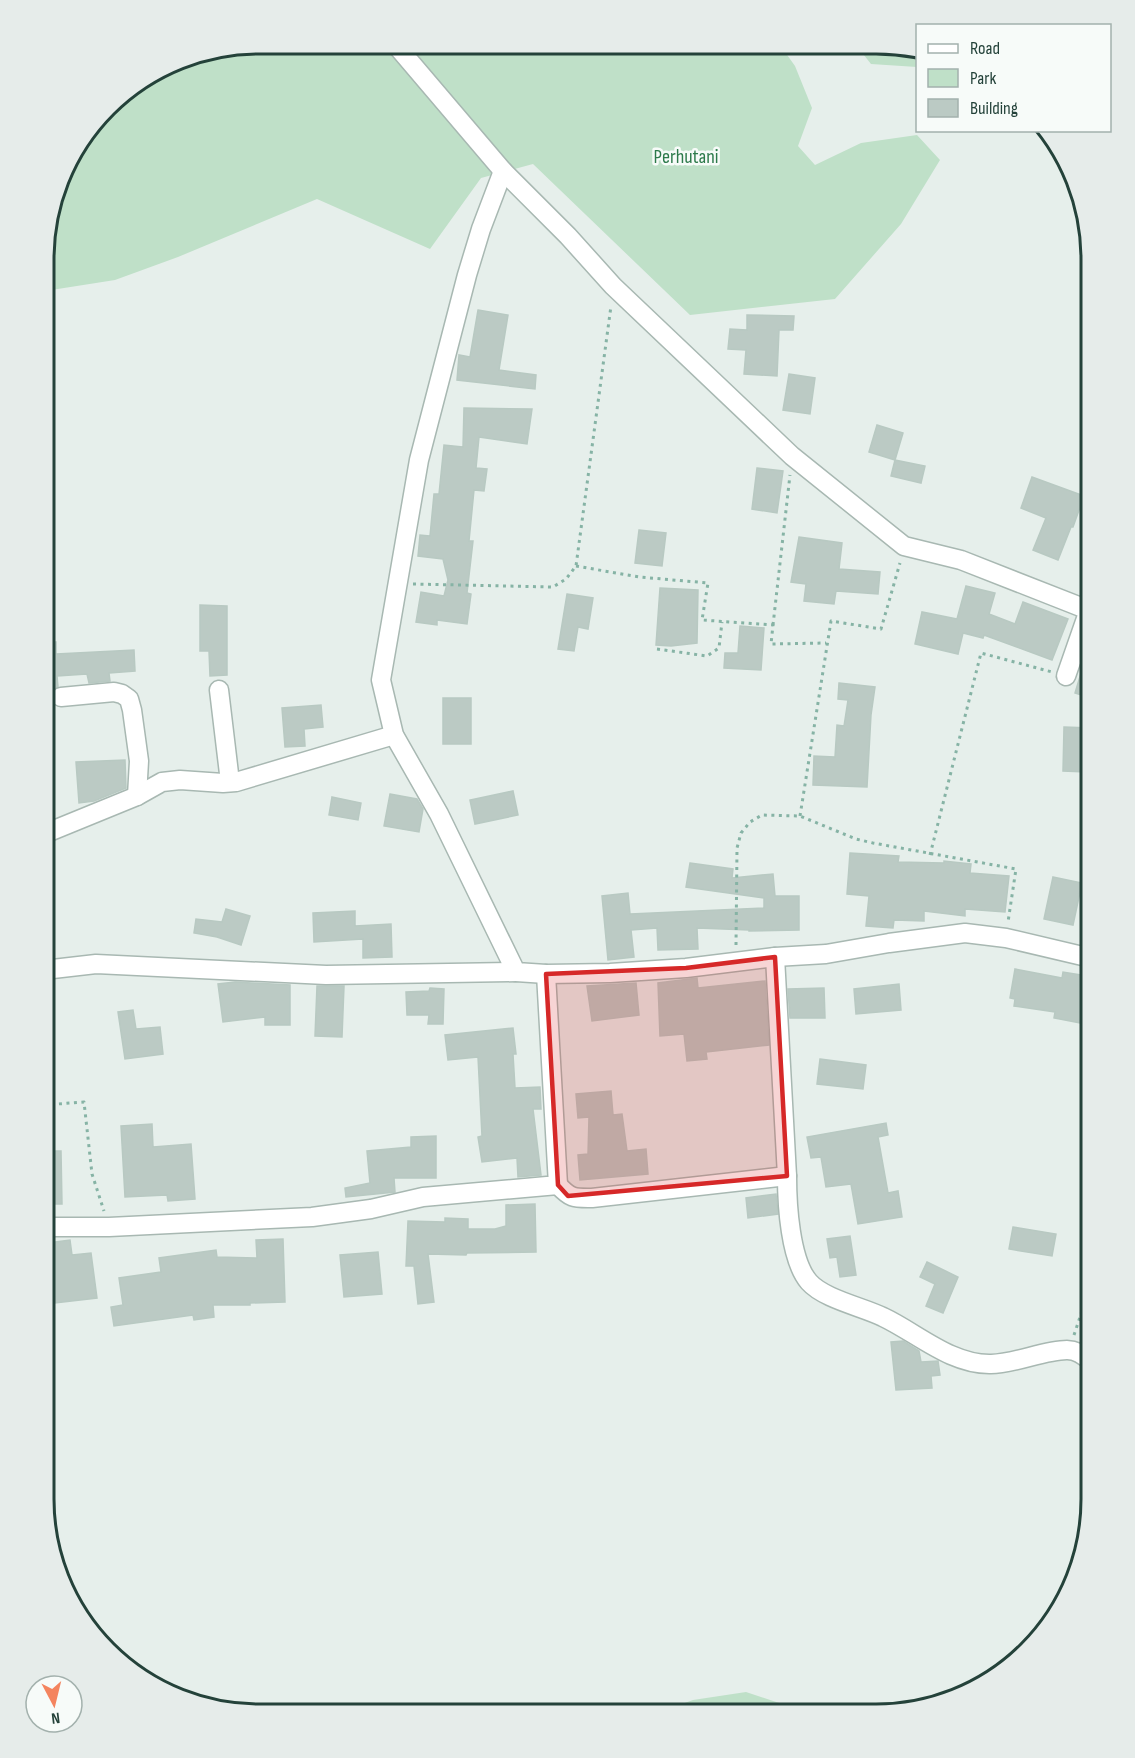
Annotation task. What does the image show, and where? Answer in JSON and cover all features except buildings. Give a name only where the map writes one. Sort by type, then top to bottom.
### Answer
[{"type":"street","points":[[404,54],[503,171],[614,286],[792,456],[904,546],[961,560],[1081,607]]},
{"type":"street","points":[[503,171],[466,275],[419,460],[381,681],[394,735],[439,814],[516,972]]},
{"type":"street","points":[[1066,676],[1081,635]]},
{"type":"street","points":[[219,690],[230,782]]},
{"type":"street","points":[[61,697],[114,692],[129,699],[139,761],[137,796]]},
{"type":"street","points":[[54,830],[137,796],[162,782],[180,780],[230,782],[394,735]]},
{"type":"street","points":[[54,969],[96,964],[326,975],[610,973],[826,954],[965,933],[1006,938],[1081,956]]},
{"type":"street","points":[[775,957],[787,1207],[797,1259],[809,1282],[853,1306],[883,1317],[958,1358],[990,1364],[1069,1350],[1081,1354]]},
{"type":"street","points":[[546,974],[558,1185],[568,1196],[592,1198],[787,1176]]},
{"type":"street","points":[[54,1227],[109,1227],[312,1216],[371,1209],[423,1197],[558,1185]]},
{"type":"path","points":[[398,584],[553,587],[566,579],[576,566],[614,286]]},
{"type":"path","points":[[792,456],[771,644],[826,643]]},
{"type":"path","points":[[800,816],[831,621],[881,629],[904,546]]},
{"type":"path","points":[[576,566],[639,577],[708,583],[702,620],[773,626]]},
{"type":"path","points":[[657,649],[707,656],[719,648],[722,622]]},
{"type":"path","points":[[930,855],[981,653],[1066,676]]},
{"type":"path","points":[[736,962],[737,848],[741,833],[750,822],[762,815],[800,816],[856,839],[930,855],[1016,869],[1006,938]]},
{"type":"path","points":[[54,1104],[84,1102],[92,1174],[109,1227]]},
{"type":"path","points":[[1069,1350],[1081,1314]]},
{"type":"highlighted area","points":[[775,957],[787,1176],[568,1196],[558,1185],[546,974],[686,968]]},
{"type":"green space","name":"Perhutani","points":[[259,54],[786,54],[795,66],[812,108],[798,146],[815,165],[861,143],[917,135],[940,160],[901,224],[835,299],[690,315],[533,164],[481,178],[430,249],[317,199],[178,257],[115,280],[54,290],[56,233],[61,206],[75,169],[96,134],[124,105],[145,89],[181,70],[219,58]]},
{"type":"green space","points":[[863,54],[916,59],[916,67],[871,64]]},
{"type":"green space","points":[[746,1692],[782,1704],[682,1704],[693,1700]]}]
